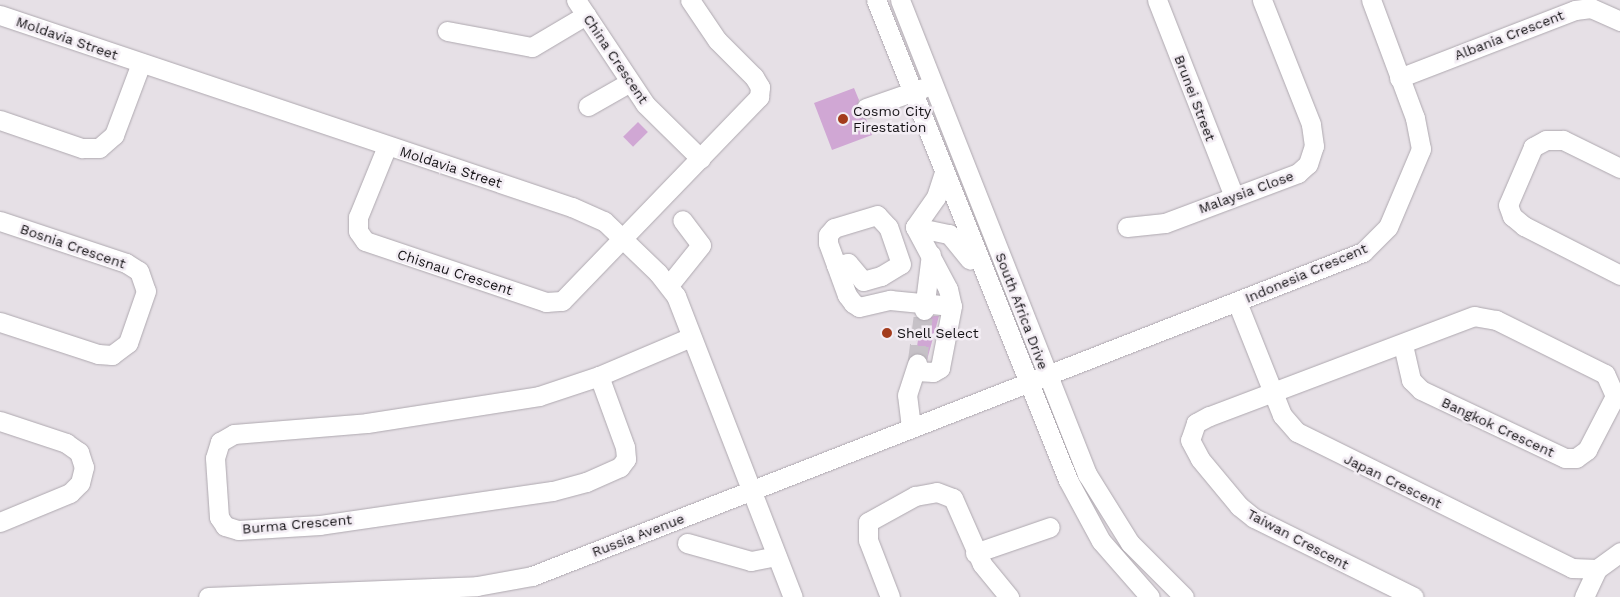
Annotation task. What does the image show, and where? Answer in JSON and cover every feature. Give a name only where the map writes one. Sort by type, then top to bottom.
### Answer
[{"type":"street","points":[[624,241],[755,104],[760,93],[754,77],[717,40],[690,0]]},
{"type":"street","name":"South Africa Drive","points":[[876,0],[989,289],[1083,510],[1116,561],[1150,597]]},
{"type":"street","name":"South Africa Drive","points":[[900,0],[1087,474],[1108,512],[1144,559],[1184,597]]},
{"type":"street","name":"Brunei Street","points":[[1157,0],[1234,196]]},
{"type":"street","name":"Malaysia Close","points":[[1127,227],[1165,223],[1298,173],[1308,164],[1314,146],[1311,124],[1262,0]]},
{"type":"street","name":"Indonesia Crescent","points":[[1047,374],[1357,255],[1382,236],[1421,149],[1418,128],[1371,0]]},
{"type":"street","points":[[447,31],[532,47],[581,8]]},
{"type":"street","name":"China Crescent","points":[[581,8],[645,104],[701,159]]},
{"type":"street","name":"Albania Crescent","points":[[1399,78],[1575,10],[1591,8],[1620,21]]},
{"type":"street","name":"Moldavia Street","points":[[0,15],[589,213],[624,241],[669,285],[793,597]]},
{"type":"street","points":[[0,120],[82,148],[99,148],[114,135],[141,62]]},
{"type":"street","points":[[588,106],[630,82]]},
{"type":"street","points":[[866,108],[933,84]]},
{"type":"street","points":[[1620,168],[1562,140],[1546,140],[1530,153],[1508,205],[1512,216],[1524,226],[1620,275]]},
{"type":"street","name":"Chisnau Crescent","points":[[386,146],[358,217],[358,232],[370,244],[552,303],[567,298],[624,241]]},
{"type":"street","points":[[915,226],[936,197],[944,173]]},
{"type":"street","points":[[836,265],[848,263],[859,280],[881,276],[901,264],[888,227],[877,214],[834,228],[828,235],[836,265],[853,303],[859,306],[890,300],[924,306],[952,306]]},
{"type":"street","points":[[669,285],[701,245],[682,220]]},
{"type":"street","name":"Bosnia Crescent","points":[[0,222],[126,263],[140,271],[146,291],[128,343],[112,356],[98,354],[0,322]]},
{"type":"street","points":[[911,427],[907,395],[917,367],[933,372],[940,368],[952,306],[931,254],[915,226]]},
{"type":"street","points":[[915,226],[943,231],[956,239],[989,289]]},
{"type":"street","points":[[924,306],[931,254]]},
{"type":"street","points":[[881,276],[890,300]]},
{"type":"street","name":"Japan Crescent","points":[[1237,302],[1271,392],[1288,425],[1316,442],[1572,568],[1597,569]]},
{"type":"street","name":"Bangkok Crescent","points":[[1271,392],[1403,345],[1468,318],[1490,317],[1605,374],[1615,396],[1588,450],[1565,458],[1420,390],[1411,380],[1403,345]]},
{"type":"street","name":"Burma Crescent","points":[[599,376],[625,447],[626,460],[620,467],[586,482],[552,491],[320,525],[238,530],[225,526],[219,517],[215,458],[220,442],[234,434],[368,422],[540,396],[599,376],[691,337]]},
{"type":"street","name":"Russia Avenue","points":[[208,597],[508,583],[750,491],[1047,374]]},
{"type":"street","name":"Taiwan Crescent","points":[[1271,392],[1196,423],[1190,440],[1194,451],[1239,506],[1254,518],[1414,597]]},
{"type":"street","points":[[0,421],[66,443],[80,452],[84,467],[80,484],[70,494],[0,522]]},
{"type":"street","points":[[890,597],[866,531],[870,518],[915,496],[937,492],[949,495],[957,505],[976,553],[1009,597]]},
{"type":"street","points":[[976,553],[1050,527]]},
{"type":"street","points":[[687,543],[750,561],[777,556]]},
{"type":"street","points":[[1584,597],[1597,569],[1620,552]]},
{"type":"building","name":"Cosmo City Firestation","points":[[854,88],[859,100],[856,112],[866,119],[872,135],[832,150],[814,103]]},
{"type":"building","points":[[638,122],[648,132],[633,147],[623,137]]},
{"type":"building","points":[[939,316],[927,360],[916,353],[921,320]]},
{"type":"tunnel","points":[[917,364],[924,310]]},
{"type":"place","name":"Cosmo City Firestation","points":[[843,119]]},
{"type":"place","name":"Shell Select","points":[[887,333]]}]
